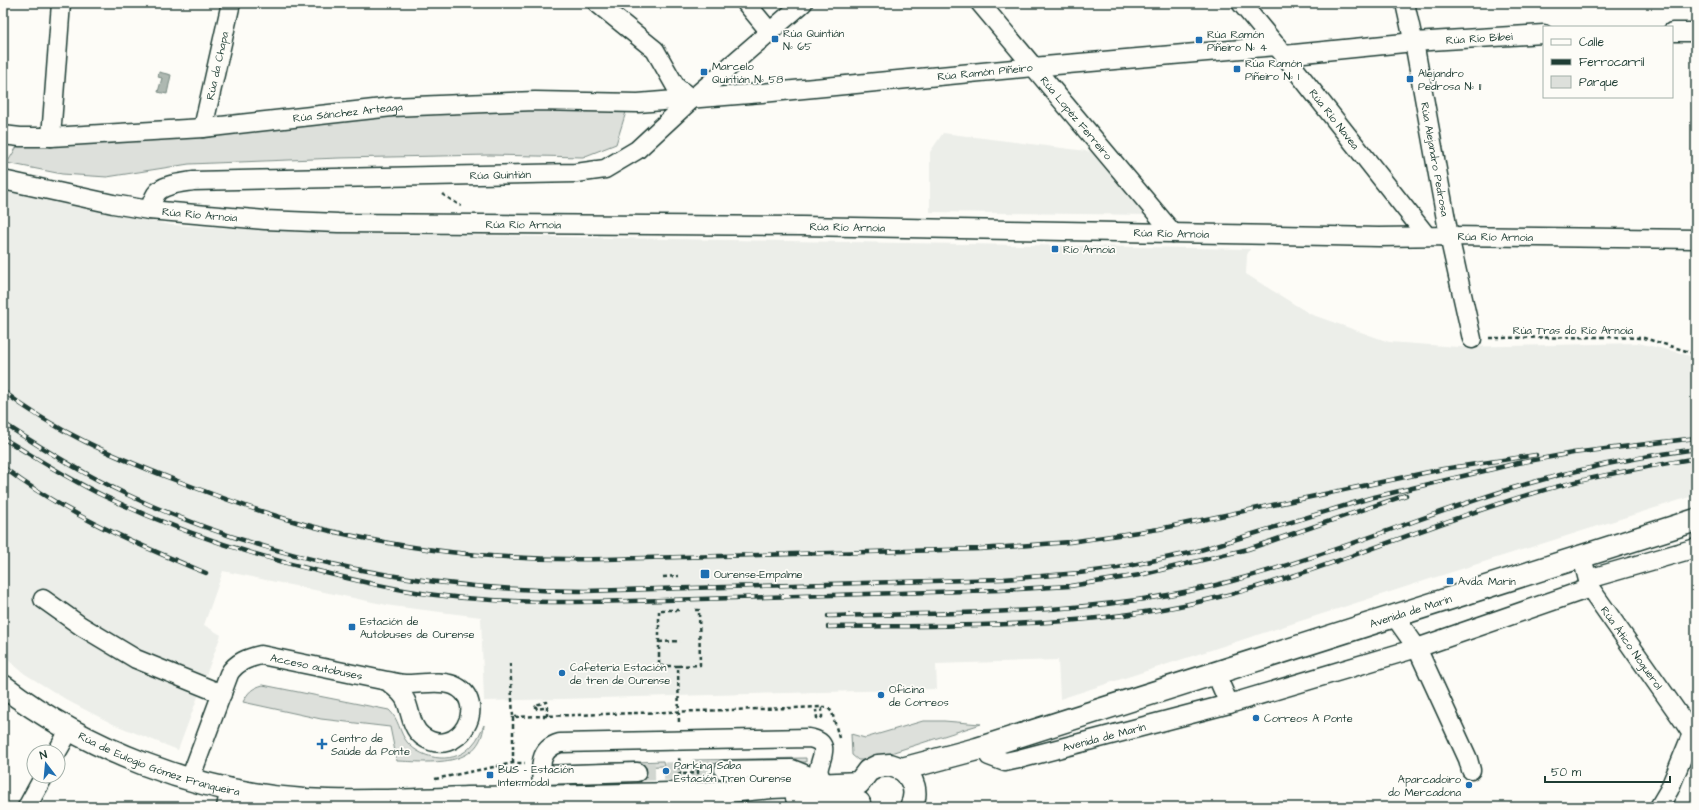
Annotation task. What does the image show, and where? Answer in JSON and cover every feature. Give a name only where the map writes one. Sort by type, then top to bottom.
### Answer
[{"type":"main road","name":"Avenida de Marín","points":[[979,749],[1696,520]]},
{"type":"main road","name":"Rúa de Eulogio Gómez Franqueira","points":[[3,686],[38,710],[70,729],[125,756],[190,779],[228,798],[272,796],[303,799],[425,795],[543,797],[628,795],[686,793],[826,783],[860,798]]},
{"type":"main road","points":[[860,798],[868,771],[878,766],[890,765],[908,777],[918,778],[924,772],[979,749]]},
{"type":"main road","points":[[908,777],[915,794],[911,807]]},
{"type":"main road","name":"Rúa de Eulogio Gómez Franqueira","points":[[686,793],[820,799],[860,798]]},
{"type":"street","points":[[51,137],[61,3]]},
{"type":"street","name":"Rúa da Chapa","points":[[203,128],[231,3]]},
{"type":"street","points":[[597,3],[655,50],[676,87],[692,99]]},
{"type":"street","points":[[746,3],[770,32]]},
{"type":"street","name":"Rúa Quintián","points":[[149,210],[156,194],[161,189],[192,181],[576,173],[605,169],[637,150],[692,99],[803,3]]},
{"type":"street","name":"Rúa Lopéz Ferreiro","points":[[980,3],[1173,232]]},
{"type":"street","name":"Rúa Río Navea","points":[[1241,3],[1280,50],[1426,236]]},
{"type":"street","name":"Rúa Alejandro Pedrosa","points":[[1408,7],[1449,236],[1472,339]]},
{"type":"street","points":[[1673,32],[1696,32]]},
{"type":"street","name":"Rúa Río Bibei","points":[[1280,50],[1543,34]]},
{"type":"street","name":"Rúa Ramón Piñeiro","points":[[692,99],[762,94],[1033,67],[1280,50]]},
{"type":"street","name":"Rúa Sánchez Arteaga","points":[[3,135],[20,138],[51,137],[203,128],[392,107],[536,101],[638,102],[692,99]]},
{"type":"street","name":"Rúa Río Arnoia","points":[[3,180],[113,204],[149,210],[265,220],[338,223],[786,226],[1379,236],[1696,239]]},
{"type":"street","name":"Avenida de Marín","points":[[979,749],[990,756],[1005,762],[1229,704],[1417,648],[1589,584],[1696,548]]},
{"type":"street","name":"Rúa Ático Noguerol","points":[[1582,557],[1589,584],[1695,730]]},
{"type":"street","points":[[44,599],[81,626],[136,659],[222,694],[190,779]]},
{"type":"street","points":[[1395,617],[1417,648],[1468,759],[1471,770]]},
{"type":"street","name":"Acceso autobuses","points":[[222,694],[232,669],[240,662],[250,657],[262,655],[406,684],[446,683],[455,686],[463,692],[470,706],[469,721],[464,731],[458,737],[449,741],[439,742],[422,736],[415,729],[406,701],[401,693],[387,681]]},
{"type":"street","points":[[1216,674],[1229,704]]},
{"type":"street","points":[[62,744],[70,729]]},
{"type":"street","points":[[1042,729],[1051,751]]},
{"type":"street","points":[[1659,807],[1669,790],[1695,730]]},
{"type":"street","points":[[543,797],[537,769],[544,754],[551,746],[560,743],[809,738],[817,740],[822,748],[822,760],[818,771],[819,775],[826,783]]},
{"type":"street","points":[[537,769],[637,772]]},
{"type":"street","points":[[724,770],[792,769],[826,783]]},
{"type":"street","points":[[27,807],[40,784]]},
{"type":"street","points":[[628,795],[638,798],[647,807]]},
{"type":"path","name":"Rúa Tras do Río Arnoia","points":[[1472,339],[1605,337],[1644,338],[1696,354]]},
{"type":"path","points":[[663,577],[679,576]]},
{"type":"path","points":[[679,610],[659,610],[659,666],[700,665],[698,610],[693,610]]},
{"type":"path","points":[[659,642],[680,641]]},
{"type":"path","points":[[694,641],[699,641]]},
{"type":"path","points":[[510,662],[513,717],[513,763]]},
{"type":"path","points":[[678,666],[680,726]]},
{"type":"path","points":[[544,708],[537,709],[535,705],[547,702],[547,716]]},
{"type":"path","points":[[816,710],[817,718],[820,719],[822,707]]},
{"type":"path","points":[[513,717],[827,707],[832,712],[841,743]]},
{"type":"path","points":[[679,750],[680,774],[686,793]]},
{"type":"path","points":[[425,795],[513,763],[537,769]]},
{"type":"path","points":[[680,774],[698,773],[698,765],[694,765],[695,770]]},
{"type":"shaded area","points":[[159,72],[171,75],[167,94],[158,92],[162,78],[158,77]]},
{"type":"shaded area","points":[[943,133],[1110,154],[1149,215],[930,212],[930,152]]},
{"type":"shaded area","points":[[3,191],[171,225],[324,233],[1250,249],[1247,255],[1246,274],[1310,314],[1389,342],[1458,347],[1638,343],[1696,358],[1696,495],[1430,579],[1060,699],[1058,660],[936,664],[937,689],[484,701],[481,617],[392,606],[223,571],[204,625],[221,635],[178,750],[113,724],[72,703],[25,674],[3,656]]},
{"type":"green space","points":[[596,107],[626,112],[616,144],[583,157],[490,155],[339,158],[189,164],[107,177],[62,174],[7,163],[18,145],[434,109]]},
{"type":"green space","points":[[263,685],[389,710],[395,717],[407,742],[422,753],[431,757],[449,758],[466,751],[476,740],[484,725],[480,739],[473,749],[463,756],[438,762],[397,761],[390,727],[321,719],[243,702],[251,691]]},
{"type":"green space","points":[[923,721],[981,724],[869,760],[858,760],[852,755],[851,734],[865,738]]},
{"type":"green space","points":[[806,758],[806,762],[693,764],[693,760]]},
{"type":"green space","points":[[663,761],[664,766],[554,769],[554,765]]},
{"type":"tunnel","points":[[637,772],[724,770]]},
{"type":"railway","points":[[3,391],[43,419],[108,452],[196,488],[283,518],[381,542],[477,555],[541,559],[606,559],[980,549],[1070,542],[1159,529],[1443,469],[1536,455]]},
{"type":"railway","points":[[3,423],[63,461],[126,494],[180,518],[236,538],[293,555],[351,568],[409,578],[527,590],[586,591],[1004,579],[1079,573],[1118,568],[1194,552],[1370,498],[1518,463],[1573,453],[1696,438]]},
{"type":"railway","points":[[3,438],[106,497],[158,520],[239,549],[294,565],[399,589],[445,596],[515,601],[608,602],[1000,590],[1070,586],[1140,575],[1248,549],[1406,495]]},
{"type":"railway","points":[[828,616],[1032,610],[1133,601],[1183,592],[1232,581],[1303,560],[1478,499],[1536,481],[1604,465],[1696,449]]},
{"type":"railway","points":[[828,627],[1014,624],[1107,617],[1153,611],[1198,602],[1283,579],[1450,520],[1554,487],[1635,469],[1696,458]]},
{"type":"railway","points":[[3,467],[26,484],[75,513],[153,551],[206,573]]},
{"type":"place","name":"Rúa Quintián Nº 65","points":[[775,39]]},
{"type":"place","name":"Rúa Ramón Piñeiro Nº 4","points":[[1199,40]]},
{"type":"place","name":"Rúa Ramón Piñeiro Nº 1","points":[[1237,69]]},
{"type":"place","name":"Marcelo Quintián Nº 58","points":[[704,72]]},
{"type":"place","name":"Alejandro Pedrosa Nº 11","points":[[1410,79]]},
{"type":"place","name":"Río Arnoia","points":[[1055,249]]},
{"type":"place","name":"Ourense-Empalme","points":[[705,574]]},
{"type":"place","name":"Avda. Marín","points":[[1450,581]]},
{"type":"place","name":"Estación de Autobuses de Ourense","points":[[352,627]]},
{"type":"place","name":"Cafetería Estación de tren de Ourense","points":[[562,673]]},
{"type":"place","name":"Oficina de Correos","points":[[881,695]]},
{"type":"place","name":"Correos A Ponte","points":[[1256,718]]},
{"type":"place","name":"Centro de Saúde da Ponte","points":[[322,744]]},
{"type":"place","name":"Parking Saba Estación Tren Ourense","points":[[666,771]]},
{"type":"place","name":"BUS - Estación Intermodal","points":[[490,775]]},
{"type":"place","name":"Aparcadoiro do Mercadona","points":[[1469,785]]}]
